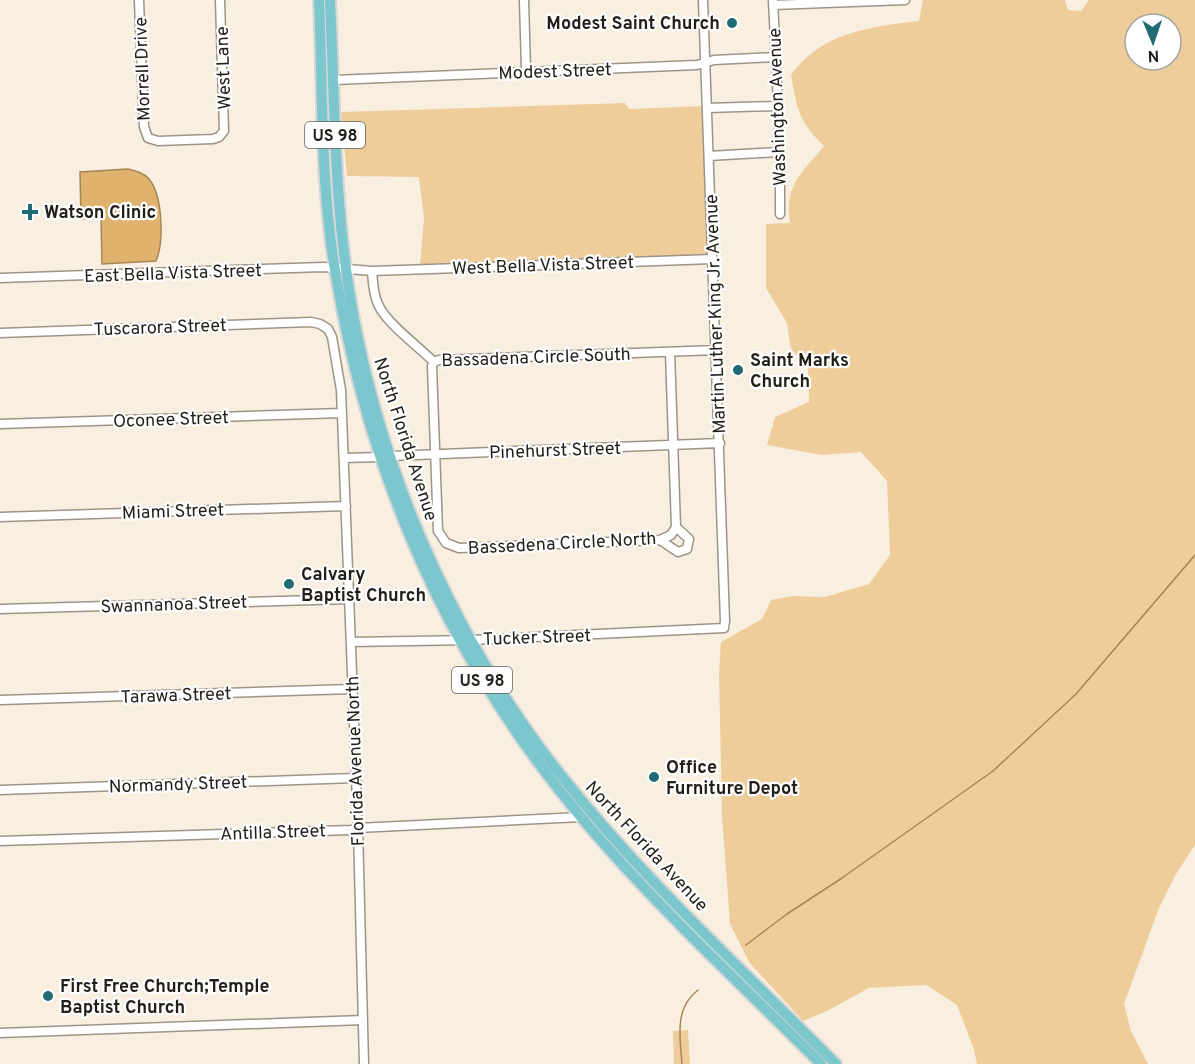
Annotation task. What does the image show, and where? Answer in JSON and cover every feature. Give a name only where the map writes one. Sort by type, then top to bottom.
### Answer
[{"type":"main road","name":"North Florida Avenue","points":[[320,0],[327,200],[340,270],[385,456],[415,549],[459,641],[515,731],[554,783],[634,876],[813,1059],[821,1064]]},
{"type":"main road","name":"North Florida Avenue","points":[[330,0],[340,270]]},
{"type":"main road","points":[[320,13],[326,30],[328,77],[334,80]]},
{"type":"main road","name":"North Florida Avenue","points":[[385,456],[453,608],[500,688],[546,755],[593,815],[625,850],[836,1064]]},
{"type":"main road","points":[[554,783],[561,784],[610,842],[625,850]]},
{"type":"main road","points":[[634,876],[645,881],[690,926],[703,930]]},
{"type":"main road","points":[[702,946],[711,947],[758,993],[776,1004]]},
{"type":"street","name":"Morrell Drive","points":[[139,0],[144,127],[148,138],[158,141],[213,139],[221,135]]},
{"type":"street","name":"West Lane","points":[[220,0],[225,127],[221,135]]},
{"type":"street","points":[[524,0],[526,69],[530,72]]},
{"type":"street","name":"Martin Luther King Jr. Avenue","points":[[703,0],[717,350],[724,628]]},
{"type":"street","points":[[773,3],[905,0]]},
{"type":"street","name":"Washington Avenue","points":[[773,3],[780,146],[778,152],[780,157],[780,214]]},
{"type":"street","name":"Modest Street","points":[[334,80],[697,65],[714,60],[776,57]]},
{"type":"street","points":[[707,108],[777,106]]},
{"type":"street","points":[[709,156],[778,152]]},
{"type":"street","name":"West Bella Vista Street","points":[[340,270],[372,271],[713,259]]},
{"type":"street","name":"East Bella Vista Street","points":[[0,278],[323,267],[340,270]]},
{"type":"street","name":"Bassadena Circle South","points":[[372,271],[378,305],[384,315],[434,362],[717,350]]},
{"type":"street","name":"Tuscarora Street","points":[[0,333],[311,322],[320,324],[328,328],[332,337],[340,381],[342,413]]},
{"type":"street","points":[[660,540],[678,552],[687,549],[689,539],[676,527],[670,352]]},
{"type":"street","points":[[434,362],[432,366],[435,454]]},
{"type":"street","points":[[342,413],[344,458]]},
{"type":"street","name":"Oconee Street","points":[[0,424],[342,413]]},
{"type":"street","name":"Pinehurst Street","points":[[344,458],[720,443]]},
{"type":"street","name":"Bassedena Circle North","points":[[435,454],[438,531],[443,541],[453,547],[660,540],[671,535],[676,527]]},
{"type":"street","name":"Florida Avenue North","points":[[344,458],[364,1064]]},
{"type":"street","name":"Miami Street","points":[[0,517],[346,506]]},
{"type":"street","name":"Swannanoa Street","points":[[0,609],[349,599]]},
{"type":"street","name":"Tucker Street","points":[[351,642],[459,641],[724,628]]},
{"type":"street","name":"Tarawa Street","points":[[0,700],[352,689]]},
{"type":"street","name":"Normandy Street","points":[[0,790],[355,778]]},
{"type":"street","name":"Antilla Street","points":[[0,841],[340,830],[581,817]]},
{"type":"street","points":[[0,1033],[363,1020]]},
{"type":"shaded area","points":[[923,0],[1065,0],[1068,10],[1081,11],[1089,0],[1195,0],[1195,845],[1176,874],[1159,908],[1124,1004],[1131,1031],[1148,1064],[977,1064],[957,1005],[926,985],[869,988],[803,1021],[749,962],[730,924],[722,815],[719,673],[721,642],[762,619],[771,600],[792,596],[825,597],[869,584],[890,555],[887,481],[861,452],[822,455],[767,445],[775,417],[809,402],[808,366],[791,350],[787,323],[766,288],[766,224],[790,223],[792,189],[796,180],[824,146],[808,129],[800,114],[791,75],[817,49],[848,34],[919,21]]},
{"type":"shaded area","points":[[625,103],[629,109],[704,106],[710,255],[420,265],[424,218],[419,177],[347,176],[341,112]]},
{"type":"shaded area","points":[[128,169],[145,175],[154,187],[161,219],[159,253],[156,261],[102,264],[101,218],[81,219],[80,172]]},
{"type":"shaded area","points":[[688,1030],[690,1064],[674,1064],[673,1031]]},
{"type":"waterway","points":[[746,945],[993,771],[1076,694],[1195,555]]},
{"type":"waterway","points":[[682,1064],[680,1033],[682,1014],[690,997],[698,990]]},
{"type":"place","name":"Modest Saint Church","points":[[732,23]]},
{"type":"place","name":"Watson Clinic","points":[[30,212]]},
{"type":"place","name":"Saint Marks Church","points":[[738,370]]},
{"type":"place","name":"Calvary Baptist Church","points":[[289,584]]},
{"type":"place","name":"Office Furniture Depot","points":[[654,777]]},
{"type":"place","name":"First Free Church;Temple Baptist Church","points":[[48,996]]}]
